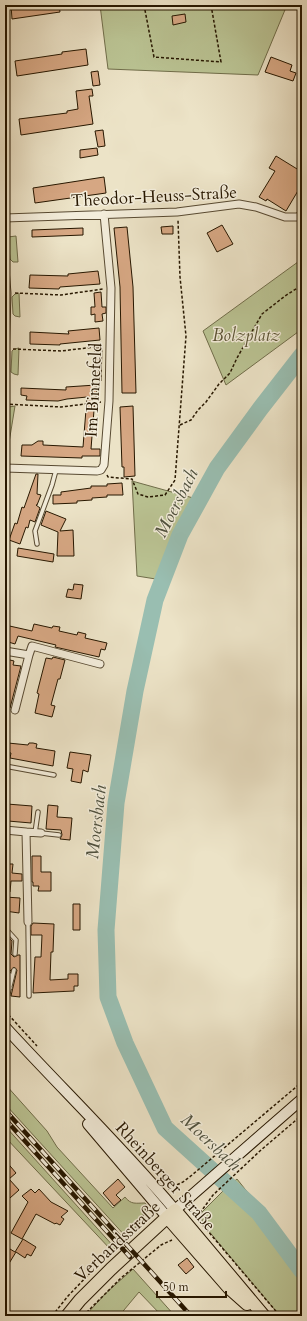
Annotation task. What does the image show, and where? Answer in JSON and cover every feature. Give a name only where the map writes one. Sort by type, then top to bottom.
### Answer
[{"type":"main road","name":"Rheinberger Straße","points":[[5,1026],[37,1062],[153,1202],[188,1225],[264,1316]]},
{"type":"main road","name":"Rheinberger Straße","points":[[37,1062],[162,1194],[171,1214]]},
{"type":"main road","name":"Verbandsstraße","points":[[67,1316],[80,1300],[171,1214],[302,1099]]},
{"type":"main road","name":"Rheinberger Straße","points":[[188,1225],[229,1288],[260,1316]]},
{"type":"street","name":"Theodor-Heuss-Straße","points":[[5,218],[177,212],[239,204],[256,207],[285,217],[297,217],[302,215]]},
{"type":"street","name":"Im Binnefeld","points":[[101,470],[104,465],[109,401],[111,344],[111,288],[104,214]]},
{"type":"street","points":[[5,269],[7,293],[5,364]]},
{"type":"street","points":[[5,468],[101,470]]},
{"type":"street","points":[[15,710],[32,646],[100,664]]},
{"type":"street","points":[[5,651],[29,655]]},
{"type":"street","points":[[5,830],[38,833]]},
{"type":"street","points":[[26,832],[28,922]]},
{"type":"lane","points":[[37,544],[35,531],[56,470]]},
{"type":"lane","points":[[5,766],[54,775]]},
{"type":"lane","points":[[38,812],[38,833],[58,835]]},
{"type":"lane","points":[[28,922],[29,996]]},
{"type":"lane","points":[[5,928],[16,940],[15,954]]},
{"type":"lane","points":[[5,969],[12,978]]},
{"type":"lane","points":[[5,1005],[6,996],[10,988],[14,970]]},
{"type":"lane","points":[[5,983],[10,988]]},
{"type":"path","points":[[144,5],[154,57],[221,62],[211,5]]},
{"type":"path","points":[[101,470],[108,477],[132,479],[138,494],[148,496],[165,495],[175,480],[186,336],[180,277],[177,212]]},
{"type":"path","points":[[179,425],[191,420],[230,372],[262,314],[302,285]]},
{"type":"path","points":[[7,293],[61,295],[111,288]]},
{"type":"path","points":[[6,349],[61,351],[111,344]]},
{"type":"path","points":[[5,404],[61,407],[109,401]]},
{"type":"path","points":[[162,1194],[169,1188],[184,1182],[302,1082]]},
{"type":"path","points":[[83,1316],[121,1278],[161,1245],[172,1241],[218,1190],[302,1115]]},
{"type":"path","points":[[130,1237],[142,1219],[147,1208],[153,1202]]},
{"type":"path","points":[[188,1225],[280,1316]]},
{"type":"path","points":[[52,1316],[68,1296],[96,1268]]},
{"type":"green space","points":[[100,5],[287,5],[258,75],[108,69]]},
{"type":"green space","points":[[16,236],[18,262],[13,262],[10,259],[8,237]]},
{"type":"green space","name":"Bolzplatz","points":[[302,259],[302,329],[226,385],[203,331]]},
{"type":"green space","points":[[19,293],[20,317],[13,314],[12,297]]},
{"type":"green space","points":[[19,348],[18,375],[11,372],[12,351]]},
{"type":"green space","points":[[15,406],[6,461],[4,440],[5,417],[9,407]]},
{"type":"green space","points":[[132,481],[204,501],[171,559],[162,580],[137,576]]},
{"type":"green space","points":[[5,1084],[47,1131],[57,1147],[113,1208],[125,1197],[127,1200],[132,1202],[145,1203],[147,1206],[140,1221],[127,1238],[5,1104]]},
{"type":"green space","points":[[5,1126],[115,1248],[112,1251],[5,1137]]},
{"type":"green space","points":[[237,1179],[302,1261],[302,1316],[280,1316],[202,1223],[202,1212]]},
{"type":"green space","points":[[133,1269],[175,1316],[162,1316],[139,1292],[119,1316],[85,1316],[106,1293]]},
{"type":"building","points":[[11,5],[59,5],[60,12],[12,19]]},
{"type":"building","points":[[185,14],[186,22],[173,25],[172,16]]},
{"type":"building","points":[[86,49],[88,65],[17,76],[15,61]]},
{"type":"building","points":[[271,57],[292,65],[290,71],[296,73],[293,81],[265,72]]},
{"type":"building","points":[[98,71],[100,85],[93,86],[91,72]]},
{"type":"building","points":[[92,89],[93,96],[89,96],[93,124],[21,135],[19,119],[67,113],[67,111],[78,109],[76,91]]},
{"type":"building","points":[[103,130],[105,146],[98,147],[95,131]]},
{"type":"building","points":[[97,148],[98,155],[80,158],[80,150]]},
{"type":"building","points":[[276,156],[302,172],[302,184],[286,211],[267,199],[266,201],[259,197],[275,171],[269,168]]},
{"type":"building","points":[[104,177],[106,193],[35,203],[33,188]]},
{"type":"building","points":[[222,225],[233,244],[217,252],[207,233]]},
{"type":"building","points":[[173,226],[173,234],[162,234],[161,227]]},
{"type":"building","points":[[127,227],[133,287],[136,393],[122,393],[120,287],[114,228]]},
{"type":"building","points":[[83,228],[83,235],[32,237],[32,230]]},
{"type":"building","points":[[98,271],[100,284],[60,287],[59,289],[29,288],[30,275],[68,276],[68,274]]},
{"type":"building","points":[[101,292],[102,307],[106,307],[106,313],[102,314],[103,321],[95,322],[95,314],[91,315],[91,307],[95,307],[94,293]]},
{"type":"building","points":[[99,328],[100,340],[60,345],[30,344],[30,332],[69,334],[68,331]]},
{"type":"building","points":[[95,348],[102,348],[101,381],[94,380]]},
{"type":"building","points":[[96,385],[97,396],[95,397],[91,449],[100,449],[100,456],[82,456],[82,458],[21,456],[22,445],[32,445],[38,441],[43,441],[43,445],[83,447],[87,397],[58,401],[26,400],[27,396],[21,395],[21,388],[66,390],[66,387]]},
{"type":"building","points":[[133,406],[135,476],[124,477],[124,467],[122,467],[120,407]]},
{"type":"building","points":[[36,474],[38,474],[37,494],[41,495],[36,505],[40,508],[35,522],[30,520],[28,528],[26,527],[20,544],[9,540],[15,523],[17,524],[22,507],[24,508]]},
{"type":"building","points":[[122,483],[123,495],[107,495],[107,497],[92,498],[92,500],[77,501],[77,503],[53,504],[53,495],[61,495],[61,492],[91,488],[91,486],[107,486],[107,484]]},
{"type":"building","points":[[46,511],[66,519],[60,531],[73,530],[74,556],[57,556],[58,532],[41,525]]},
{"type":"building","points":[[18,548],[54,554],[53,562],[17,556]]},
{"type":"building","points":[[74,584],[83,585],[81,599],[66,597],[68,589],[73,590]]},
{"type":"building","points":[[34,624],[52,628],[53,626],[60,627],[59,631],[77,635],[78,632],[86,634],[85,638],[107,643],[105,650],[101,649],[99,657],[55,647],[56,645],[18,636],[15,644],[5,641],[5,625],[32,631]]},
{"type":"building","points":[[53,657],[65,660],[51,705],[55,706],[52,717],[35,713],[39,694],[37,693],[46,658],[52,659]]},
{"type":"building","points":[[6,659],[14,661],[13,665],[21,666],[10,708],[5,707]]},
{"type":"building","points":[[8,743],[28,745],[29,743],[33,743],[37,744],[36,748],[55,751],[53,766],[10,758],[11,753],[6,752]]},
{"type":"building","points":[[70,752],[91,755],[88,772],[83,770],[81,783],[71,781],[73,769],[67,768]]},
{"type":"building","points":[[7,804],[32,806],[31,823],[8,821],[8,815],[6,815]]},
{"type":"building","points":[[48,805],[58,806],[57,817],[72,818],[70,840],[60,839],[62,835],[61,830],[46,829]]},
{"type":"building","points":[[32,856],[41,856],[41,872],[51,872],[51,891],[38,891],[39,886],[33,886]]},
{"type":"building","points":[[5,864],[13,864],[12,873],[22,874],[22,881],[11,881],[10,892],[5,892]]},
{"type":"building","points":[[5,897],[20,898],[19,913],[5,911]]},
{"type":"building","points":[[73,904],[80,904],[80,930],[73,930]]},
{"type":"building","points":[[33,923],[54,924],[50,980],[68,979],[68,974],[78,974],[78,986],[74,986],[74,991],[33,993],[35,957],[41,957],[42,935],[31,935],[31,926]]},
{"type":"building","points":[[5,933],[12,941],[11,954],[14,957],[20,955],[20,997],[11,996],[17,970],[14,967],[10,971],[5,966]]},
{"type":"building","points":[[5,1160],[16,1173],[9,1179],[19,1190],[10,1198],[5,1192]]},
{"type":"building","points":[[118,1179],[125,1187],[116,1195],[121,1200],[114,1206],[103,1193]]},
{"type":"building","points":[[31,1189],[35,1193],[39,1189],[51,1202],[68,1211],[61,1217],[64,1219],[60,1225],[36,1214],[22,1239],[11,1233],[28,1202],[22,1196]]},
{"type":"building","points":[[23,1239],[36,1247],[31,1256],[27,1254],[25,1258],[16,1252],[5,1270],[5,1246],[15,1252]]},
{"type":"building","points":[[187,1258],[194,1267],[186,1274],[178,1265]]},
{"type":"waterway","name":"Moersbach","points":[[302,355],[217,468],[180,535],[155,600],[135,691],[116,803],[106,930],[108,997],[125,1043],[165,1128],[259,1213],[302,1271]]},
{"type":"railway","points":[[5,1110],[191,1316]]},
{"type":"railway","points":[[5,1119],[130,1257]]}]
